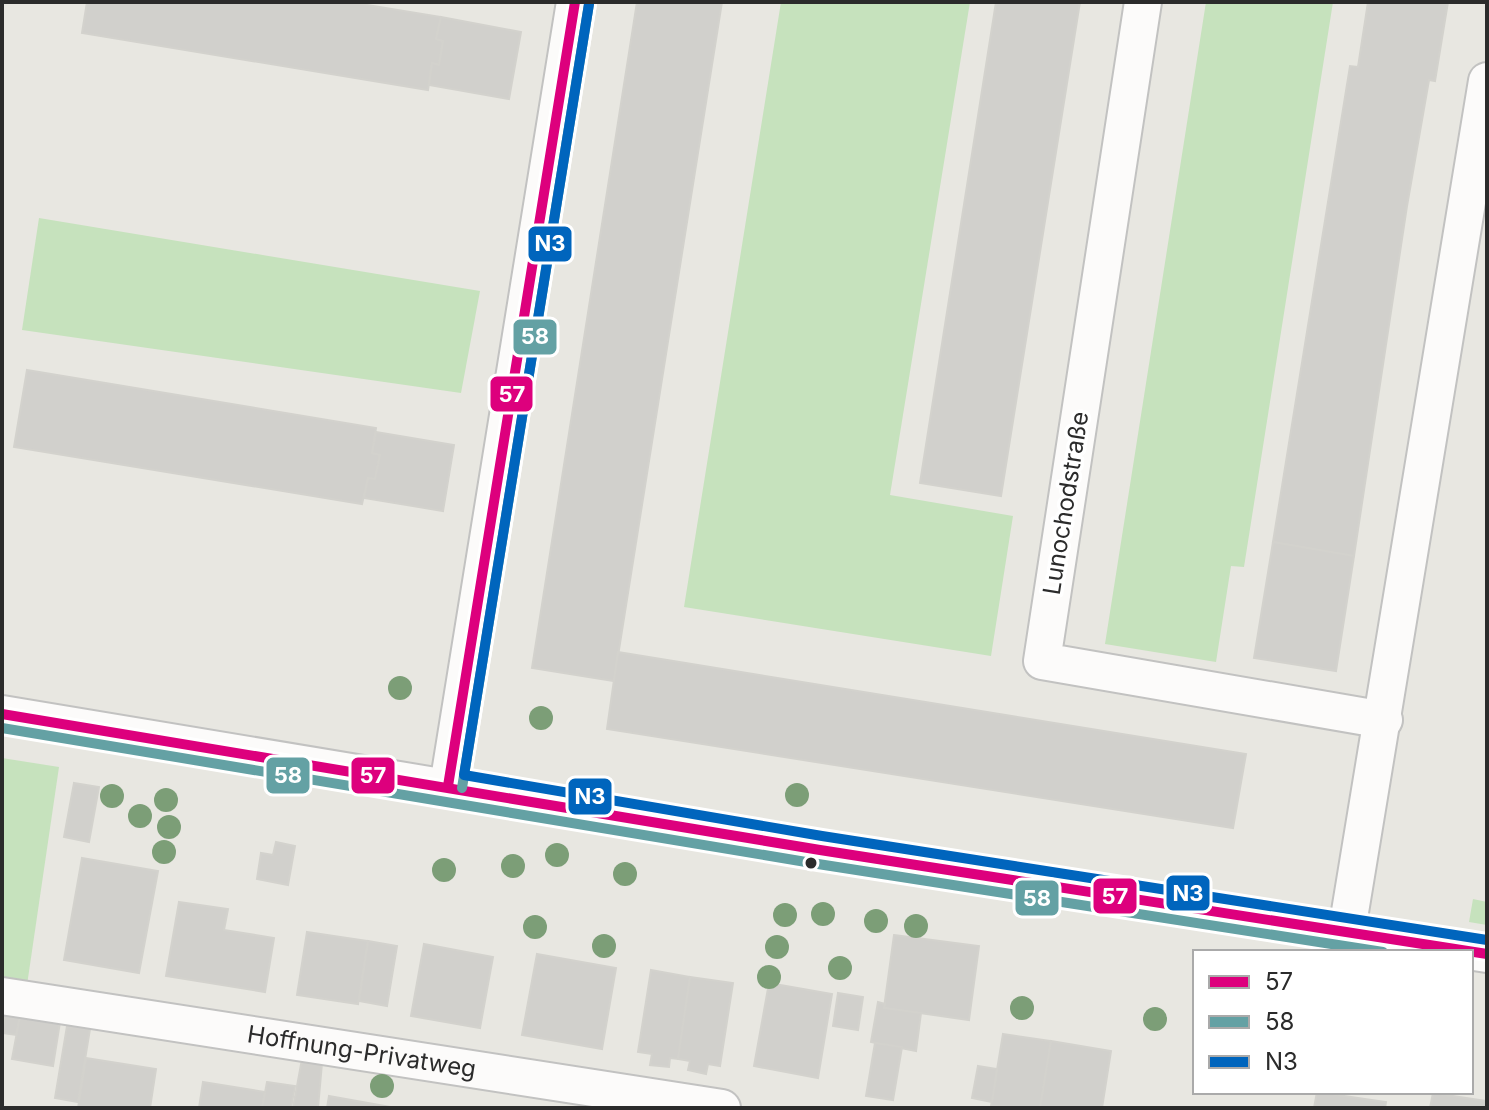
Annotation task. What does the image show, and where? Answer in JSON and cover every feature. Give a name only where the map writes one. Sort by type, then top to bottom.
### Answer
[{"type":"street","points":[[448,786],[575,2]]},
{"type":"street","name":"Lunochodstraße","points":[[1143,2],[1042,661],[1384,720]]},
{"type":"street","points":[[1347,930],[1487,81]]},
{"type":"street","points":[[2,714],[820,850],[1464,950]]},
{"type":"street","name":"Hoffnung-Privatweg","points":[[2,996],[722,1108]]},
{"type":"green space","points":[[781,2],[970,2],[890,495],[1013,516],[991,656],[684,607]]},
{"type":"green space","points":[[1206,2],[1333,2],[1244,567],[1231,566],[1216,662],[1105,644]]},
{"type":"green space","points":[[39,218],[480,291],[461,393],[22,330]]},
{"type":"green space","points":[[2,758],[59,767],[27,985],[2,981]]},
{"type":"green space","points":[[1473,899],[1487,902],[1487,925],[1469,922]]},
{"type":"building","points":[[87,2],[349,2],[441,17],[436,39],[443,41],[439,65],[432,63],[428,90],[82,33]]},
{"type":"building","points":[[637,2],[722,2],[614,681],[532,668]]},
{"type":"building","points":[[996,2],[1080,2],[1001,496],[920,483]]},
{"type":"building","points":[[1368,2],[1448,2],[1435,81],[1429,80],[1407,206],[1354,556],[1273,542],[1350,66],[1358,67]]},
{"type":"building","points":[[441,17],[521,32],[509,99],[429,85],[432,63],[439,65],[443,41],[436,39]]},
{"type":"building","points":[[27,370],[376,428],[372,453],[380,455],[375,479],[368,478],[362,504],[14,447]]},
{"type":"building","points":[[376,432],[454,445],[443,511],[364,498],[368,478],[375,479],[380,455],[372,453]]},
{"type":"building","points":[[1273,542],[1354,556],[1336,671],[1254,658]]},
{"type":"building","points":[[618,652],[1246,754],[1233,828],[607,729]]},
{"type":"building","points":[[74,783],[99,787],[89,842],[64,837]]},
{"type":"building","points":[[276,842],[295,846],[288,885],[257,879],[261,853],[273,855]]},
{"type":"building","points":[[82,858],[158,871],[139,973],[64,960]]},
{"type":"building","points":[[179,902],[228,909],[224,930],[274,938],[265,992],[166,976]]},
{"type":"building","points":[[307,932],[368,941],[358,1004],[297,995]]},
{"type":"building","points":[[894,935],[979,946],[969,1020],[884,1008]]},
{"type":"building","points":[[368,941],[397,946],[387,1006],[359,1001]]},
{"type":"building","points":[[424,944],[493,957],[480,1028],[411,1016]]},
{"type":"building","points":[[537,954],[616,968],[602,1049],[522,1035]]},
{"type":"building","points":[[651,970],[690,977],[678,1059],[670,1058],[669,1067],[650,1065],[652,1054],[638,1052]]},
{"type":"building","points":[[690,977],[733,983],[720,1066],[708,1064],[706,1074],[688,1070],[690,1061],[678,1059]]},
{"type":"building","points":[[769,983],[832,994],[818,1078],[754,1066]]},
{"type":"building","points":[[838,993],[863,997],[858,1030],[833,1026]]},
{"type":"building","points":[[878,1002],[885,1004],[884,1008],[921,1013],[916,1051],[871,1042]]},
{"type":"building","points":[[5,1013],[20,1016],[16,1035],[2,1033]]},
{"type":"building","points":[[20,1016],[60,1022],[53,1066],[12,1059]]},
{"type":"building","points":[[67,1026],[90,1029],[78,1102],[55,1098]]},
{"type":"building","points":[[1003,1034],[1051,1041],[1040,1108],[991,1106]]},
{"type":"building","points":[[1051,1041],[1111,1051],[1102,1108],[1040,1108]]},
{"type":"building","points":[[875,1043],[902,1047],[893,1100],[866,1096]]},
{"type":"building","points":[[86,1058],[156,1069],[150,1108],[78,1108]]},
{"type":"building","points":[[302,1059],[322,1063],[318,1108],[293,1108]]},
{"type":"building","points":[[978,1066],[997,1069],[992,1102],[972,1098]]},
{"type":"building","points":[[203,1082],[265,1092],[262,1108],[199,1108]]},
{"type":"building","points":[[267,1082],[295,1086],[291,1108],[262,1108]]},
{"type":"building","points":[[1317,1094],[1386,1102],[1385,1108],[1314,1108]]},
{"type":"building","points":[[1433,1094],[1487,1101],[1487,1108],[1430,1108]]},
{"type":"building","points":[[329,1096],[396,1108],[327,1108]]},
{"type":"transit line","name":"57","points":[[448,786],[575,2]]},
{"type":"transit line","name":"58","points":[[462,788],[589,4]]},
{"type":"transit line","name":"N3","points":[[589,4],[464,775],[822,836],[1487,940]]},
{"type":"transit line","name":"57","points":[[2,714],[820,850],[1461,950]]},
{"type":"transit line","name":"58","points":[[2,728],[818,864],[1370,950]]},
{"type":"transit line","name":"57","points":[[1473,952],[1487,954]]}]
